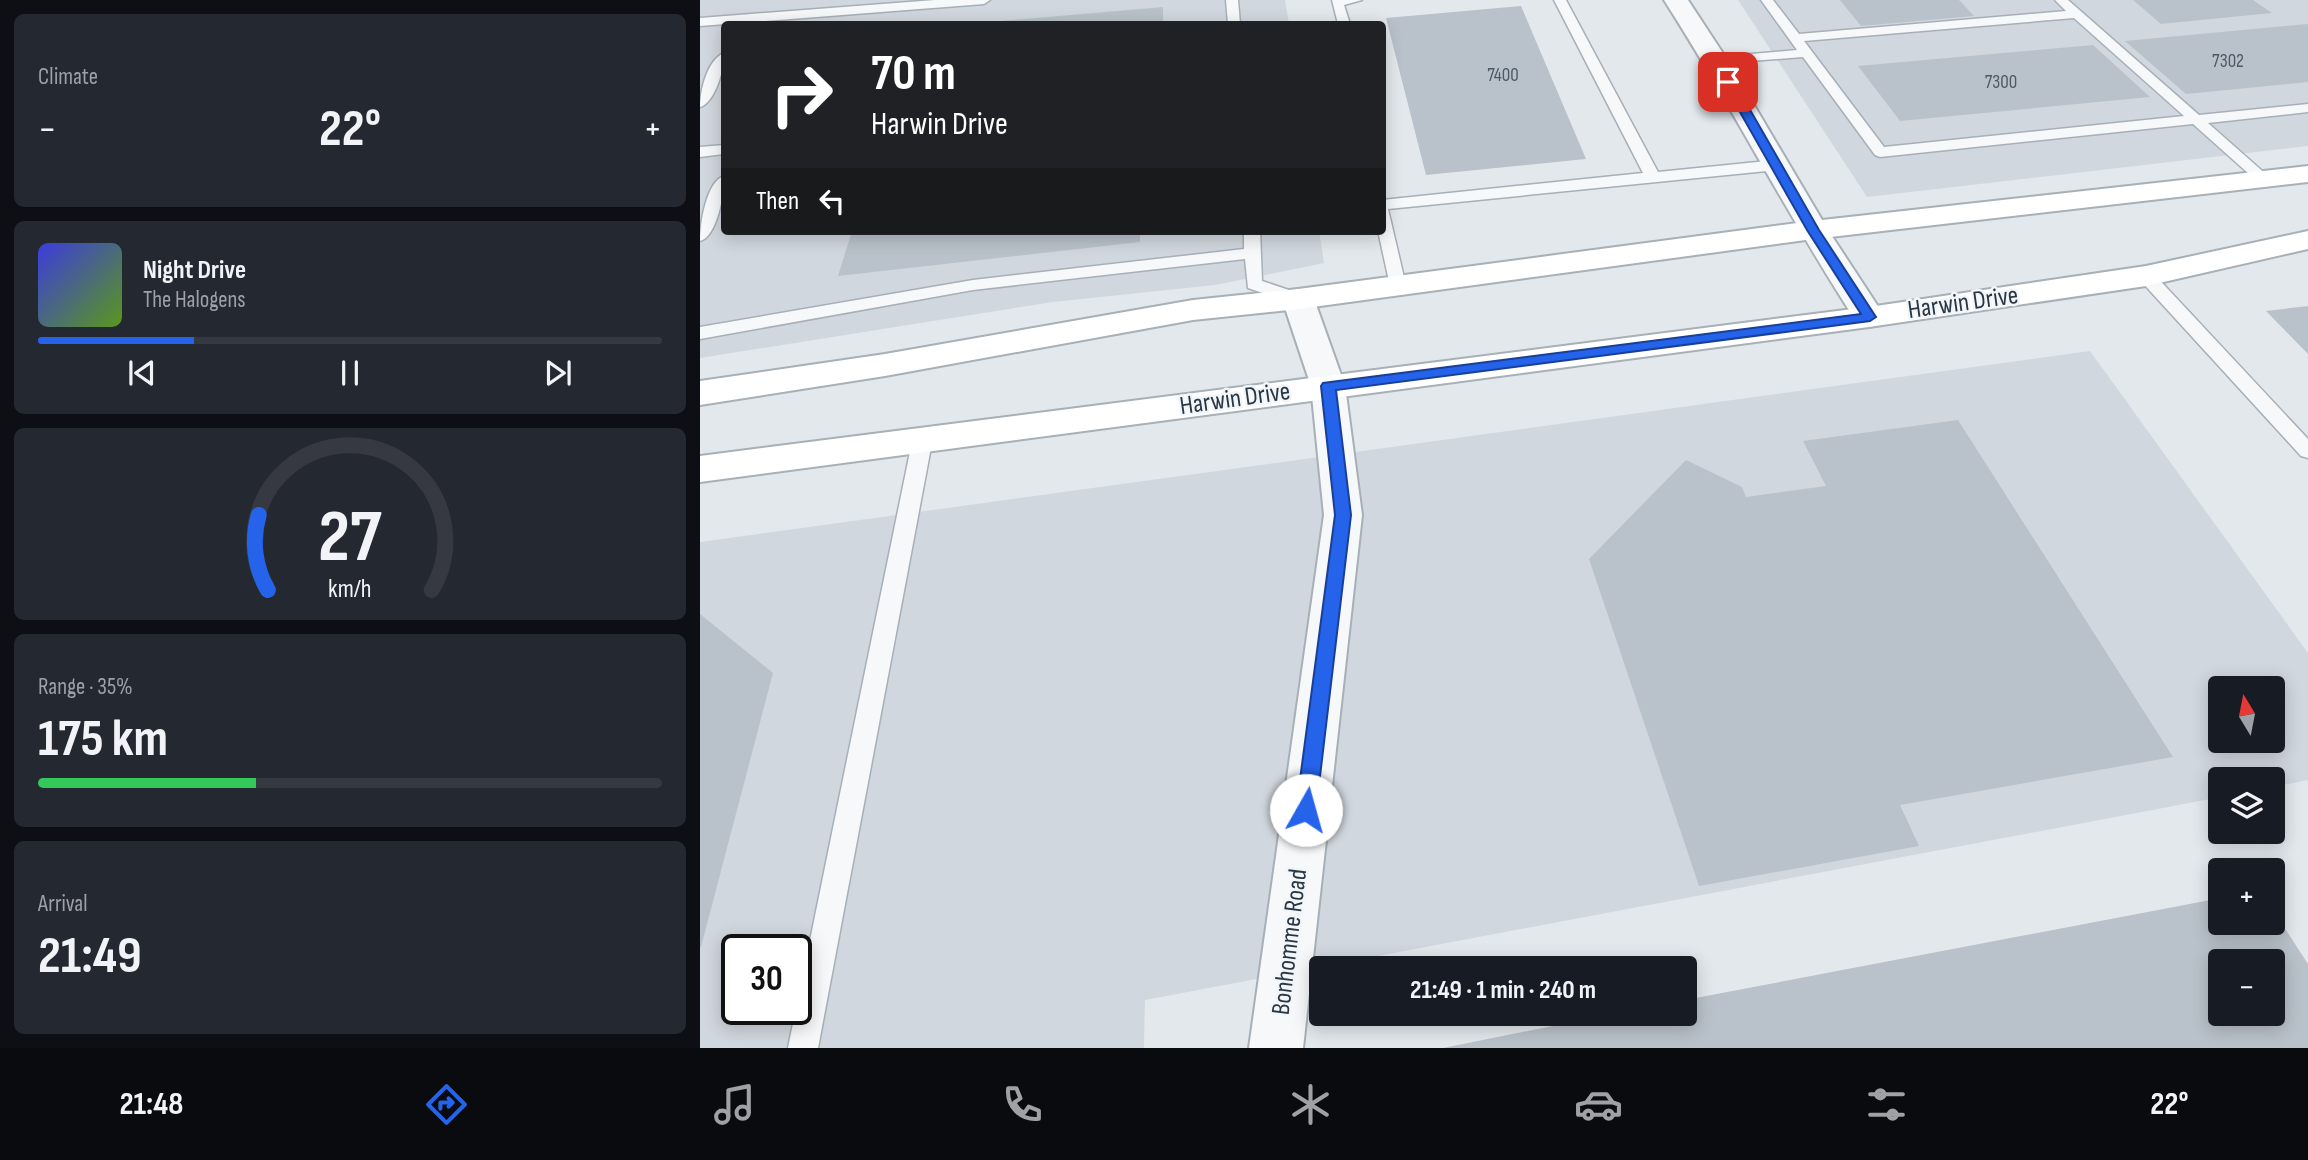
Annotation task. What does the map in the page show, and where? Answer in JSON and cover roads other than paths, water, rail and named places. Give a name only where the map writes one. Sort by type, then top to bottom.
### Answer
[{"type":"main road","points":[[700,393],[885,365],[1193,310],[1298,299],[1813,230],[2308,174]]},
{"type":"main road","name":"Harwin Drive","points":[[700,469],[1870,317],[2146,276],[2308,240]]},
{"type":"street","points":[[1676,0],[1716,61],[1813,230],[1870,317]]},
{"type":"street","name":"Bonhomme Road","points":[[1276,1048],[1343,515],[1328,386],[1298,299]]},
{"type":"lane","points":[[743,21],[797,19],[984,0]]},
{"type":"lane","points":[[1232,0],[1234,21]]},
{"type":"lane","points":[[1343,21],[1337,2],[1356,0]]},
{"type":"lane","points":[[1560,0],[1653,177]]},
{"type":"lane","points":[[1767,0],[1880,152],[2308,108]]},
{"type":"lane","points":[[2061,0],[2263,179]]},
{"type":"lane","points":[[1795,38],[2076,14]]},
{"type":"lane","points":[[700,22],[721,22]]},
{"type":"lane","points":[[1716,61],[1805,53]]},
{"type":"lane","points":[[700,103],[721,63]]},
{"type":"lane","points":[[700,152],[721,150]]},
{"type":"lane","points":[[1386,205],[1777,165]]},
{"type":"lane","points":[[700,236],[721,188]]},
{"type":"lane","points":[[1386,232],[1397,286]]},
{"type":"lane","points":[[1252,235],[1254,284],[1298,299]]},
{"type":"lane","points":[[700,333],[973,285],[1254,253]]},
{"type":"lane","points":[[2146,276],[2308,451]]},
{"type":"lane","points":[[803,1048],[922,442]]}]
